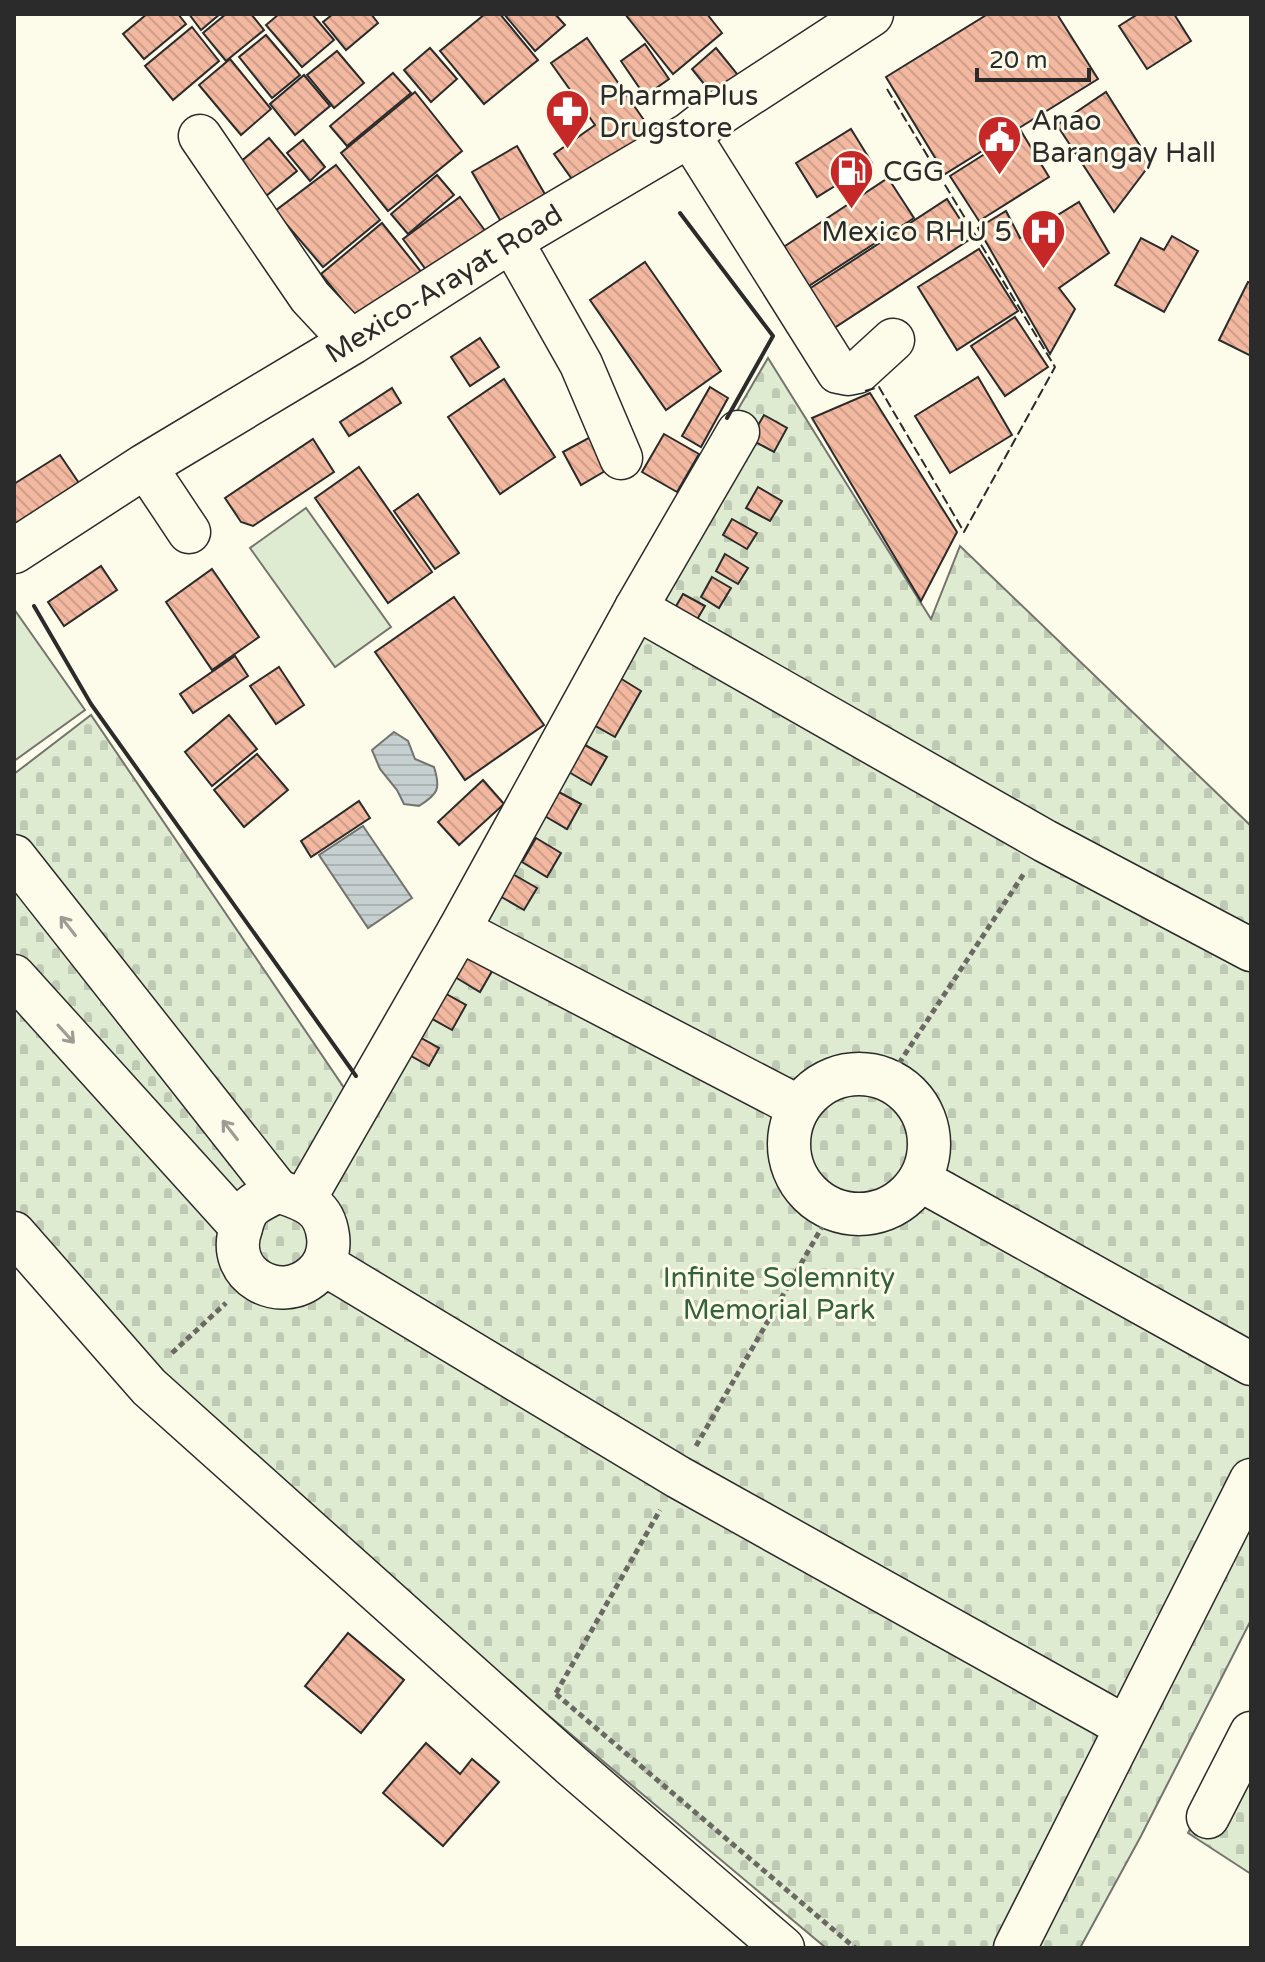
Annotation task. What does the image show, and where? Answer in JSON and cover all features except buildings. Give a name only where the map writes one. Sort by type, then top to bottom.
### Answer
[{"type":"main road","name":"Mexico-Arayat Road","points":[[14,551],[145,466],[352,342],[511,240],[689,135],[871,14]]},
{"type":"street","points":[[689,135],[838,372],[858,372],[893,340]]},
{"type":"street","points":[[200,136],[310,297],[352,342]]},
{"type":"street","points":[[511,240],[581,364],[621,458]]},
{"type":"street","points":[[14,856],[291,1195],[317,1209],[327,1225],[329,1249],[324,1264],[305,1282],[297,1286],[273,1287],[254,1278],[243,1266],[236,1242],[246,1212],[252,1206],[291,1195],[459,930],[636,608],[738,432]]},
{"type":"street","points":[[145,466],[189,532]]},
{"type":"street","points":[[636,608],[1045,841],[1251,950]]},
{"type":"street","points":[[459,930],[799,1107]]},
{"type":"street","points":[[14,976],[241,1227]]},
{"type":"street","points":[[857,1074],[888,1080],[907,1092],[919,1108],[928,1131],[928,1157],[920,1180],[910,1194],[878,1213],[853,1215],[819,1203],[799,1182],[792,1167],[790,1130],[799,1107],[822,1084],[834,1080],[857,1074]]},
{"type":"street","points":[[920,1180],[1251,1364]]},
{"type":"street","points":[[14,1233],[149,1387],[571,1765],[783,1948]]},
{"type":"street","points":[[324,1264],[678,1477],[1126,1727]]},
{"type":"street","points":[[1015,1948],[1251,1480]]},
{"type":"street","points":[[1208,1817],[1251,1733]]},
{"type":"path","points":[[888,1080],[1045,841]]},
{"type":"path","points":[[168,1358],[254,1278]]},
{"type":"path","points":[[556,1693],[855,1948]]},
{"type":"green space","name":"Infinite Solemnity Memorial Park","points":[[768,358],[931,619],[960,546],[1251,826],[1251,1620],[1080,1948],[826,1948],[173,1401],[14,1218],[14,774],[91,715],[349,1095],[552,728]]},
{"type":"green space","points":[[306,508],[391,627],[335,667],[250,548]]},
{"type":"green space","points":[[14,609],[85,710],[14,761]]},
{"type":"green space","points":[[1251,1709],[1251,1874],[1188,1833]]},
{"type":"shaded area","points":[[394,732],[408,741],[415,759],[434,767],[436,790],[419,806],[404,804],[380,769],[372,750]]},
{"type":"shaded area","points":[[363,826],[412,898],[368,928],[319,855]]},
{"type":"fence","points":[[865,391],[879,387],[964,532],[1055,367],[887,89]]},
{"type":"wall","points":[[680,213],[773,336],[727,418]]},
{"type":"wall","points":[[34,606],[91,704],[356,1076]]},
{"type":"place","name":"PharmaPlus Drugstore","points":[[568,151]]},
{"type":"place","name":"Anao Barangay Hall","points":[[1000,176]]},
{"type":"place","name":"CGG","points":[[852,211]]},
{"type":"place","name":"Mexico RHU 5","points":[[1043,271]]}]
